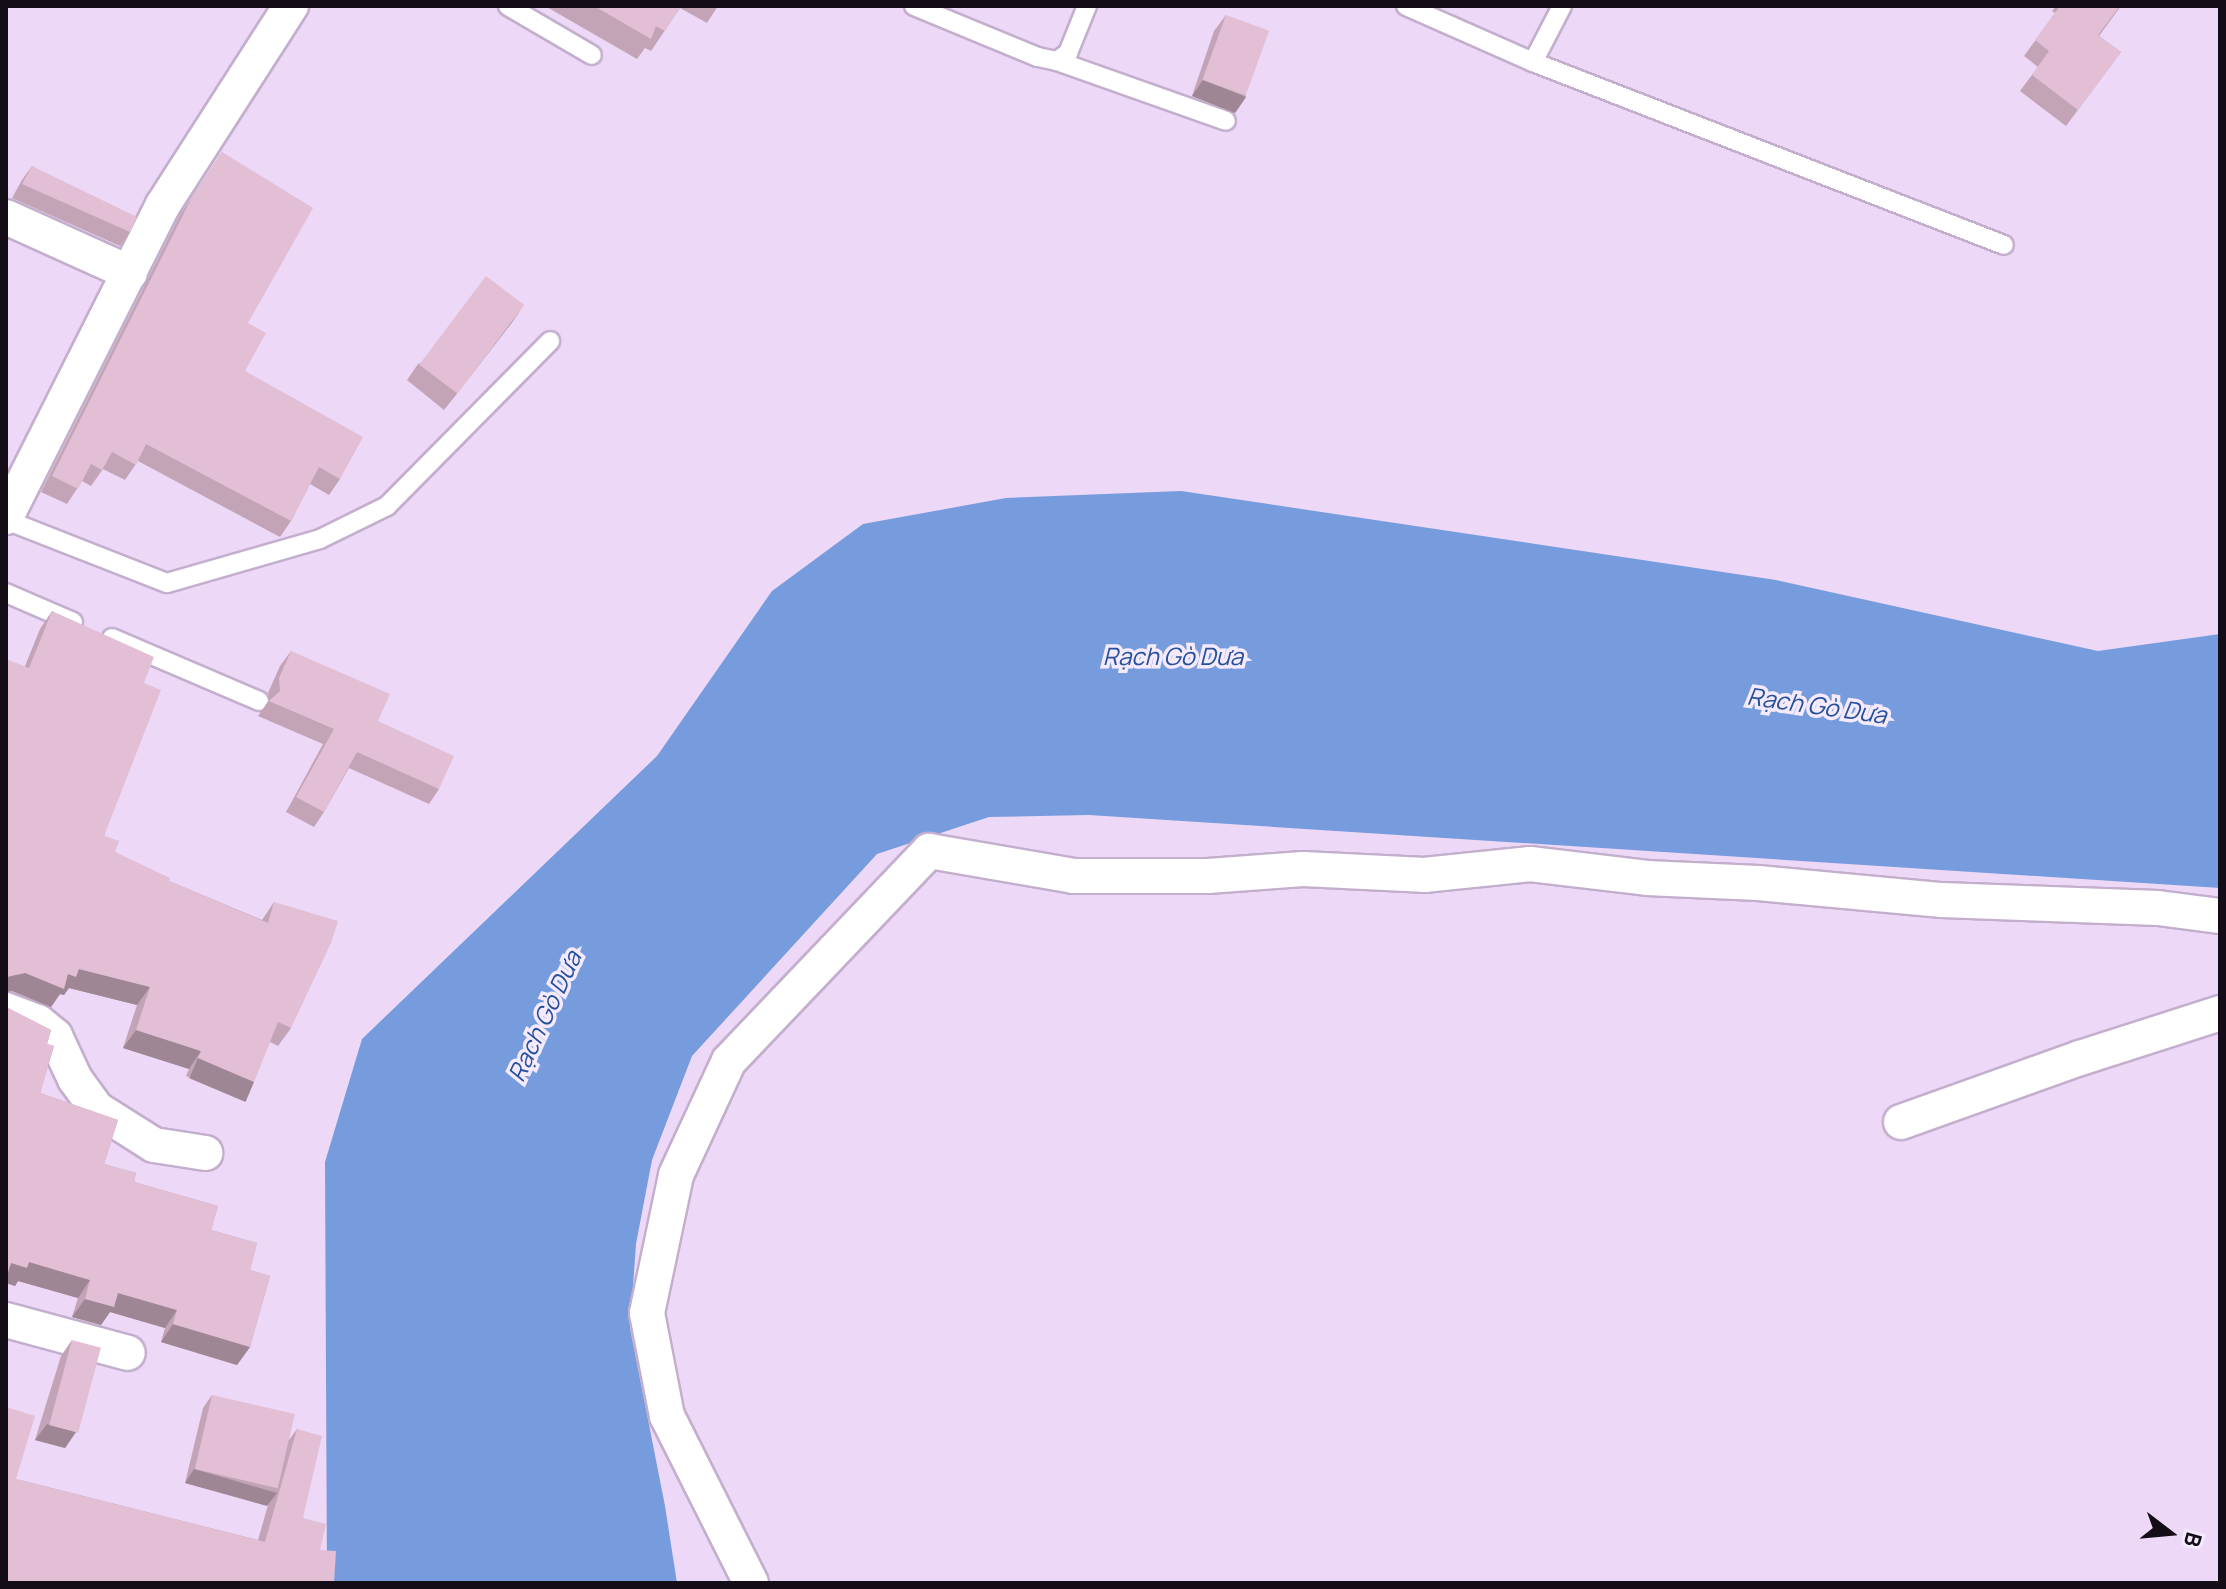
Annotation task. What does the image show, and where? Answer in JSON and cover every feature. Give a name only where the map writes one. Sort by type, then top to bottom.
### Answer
[{"type":"street","points":[[6,518],[163,205],[291,6]]},
{"type":"street","points":[[6,217],[130,273]]},
{"type":"street","points":[[751,1583],[667,1416],[647,1313],[676,1175],[729,1061],[929,851],[1073,876],[1155,873],[1208,876],[1303,869],[1424,875],[1530,864],[1647,878],[1758,883],[1942,900],[2158,908],[2220,916]]},
{"type":"street","points":[[6,1010],[38,1022],[55,1036],[75,1079],[97,1109],[154,1145],[205,1153]]},
{"type":"street","points":[[1901,1122],[2080,1058],[2220,1013]]},
{"type":"street","points":[[6,1320],[128,1353]]},
{"type":"lane","points":[[508,6],[592,55]]},
{"type":"lane","points":[[914,6],[1038,57],[1226,121]]},
{"type":"lane","points":[[1057,61],[1068,53],[1087,6]]},
{"type":"lane","points":[[1406,6],[1533,62],[2004,245]]},
{"type":"lane","points":[[1533,62],[1562,6]]},
{"type":"lane","points":[[6,518],[167,583],[320,539],[387,506],[550,341]]},
{"type":"lane","points":[[6,593],[259,701]]},
{"type":"water","name":"Rạch Gò Dưa","points":[[1181,491],[1776,580],[2098,651],[2220,634],[2220,888],[1089,815],[989,817],[877,854],[692,1056],[652,1160],[636,1244],[630,1328],[677,1583],[327,1583],[325,1162],[362,1039],[657,756],[772,591],[863,524],[1006,498]]},
{"type":"building","points":[[594,6],[681,6],[665,31],[656,26],[651,39]]},
{"type":"building","points":[[2060,6],[2120,6],[2098,35],[2121,52],[2078,110],[2032,75],[2049,51],[2035,40]]},
{"type":"building","points":[[1226,15],[1269,31],[1246,96],[1202,80]]},
{"type":"building","points":[[222,152],[313,208],[248,323],[266,333],[245,371],[363,437],[340,479],[319,467],[291,521],[146,444],[136,465],[112,452],[102,470],[91,464],[78,489],[52,476],[191,199]]},
{"type":"building","points":[[32,166],[137,217],[130,232],[22,184]]},
{"type":"building","points":[[486,276],[524,305],[458,394],[419,365]]},
{"type":"building","points":[[52,611],[154,657],[144,683],[161,690],[104,836],[119,841],[115,852],[170,878],[169,881],[268,923],[274,902],[338,921],[331,943],[291,1028],[278,1022],[254,1082],[198,1058],[201,1051],[136,1030],[150,987],[79,969],[76,977],[68,974],[64,989],[25,973],[6,977],[6,659],[29,668]]},
{"type":"building","points":[[291,651],[390,694],[378,721],[454,756],[439,789],[357,752],[324,812],[296,797],[334,729],[269,701],[280,691],[279,678]]},
{"type":"building","points":[[6,1007],[51,1030],[47,1044],[54,1046],[40,1093],[118,1120],[104,1164],[136,1173],[134,1182],[218,1206],[211,1230],[257,1243],[250,1270],[270,1276],[250,1347],[173,1324],[177,1310],[118,1293],[114,1307],[85,1299],[90,1280],[29,1262],[27,1268],[11,1263],[6,1279]]},
{"type":"building","points":[[72,1340],[101,1348],[78,1433],[49,1425]]},
{"type":"building","points":[[212,1395],[295,1414],[278,1488],[195,1469]]},
{"type":"building","points":[[6,1407],[35,1416],[16,1479],[265,1542],[297,1429],[322,1436],[303,1518],[326,1524],[320,1550],[336,1551],[334,1583],[6,1583]]}]
